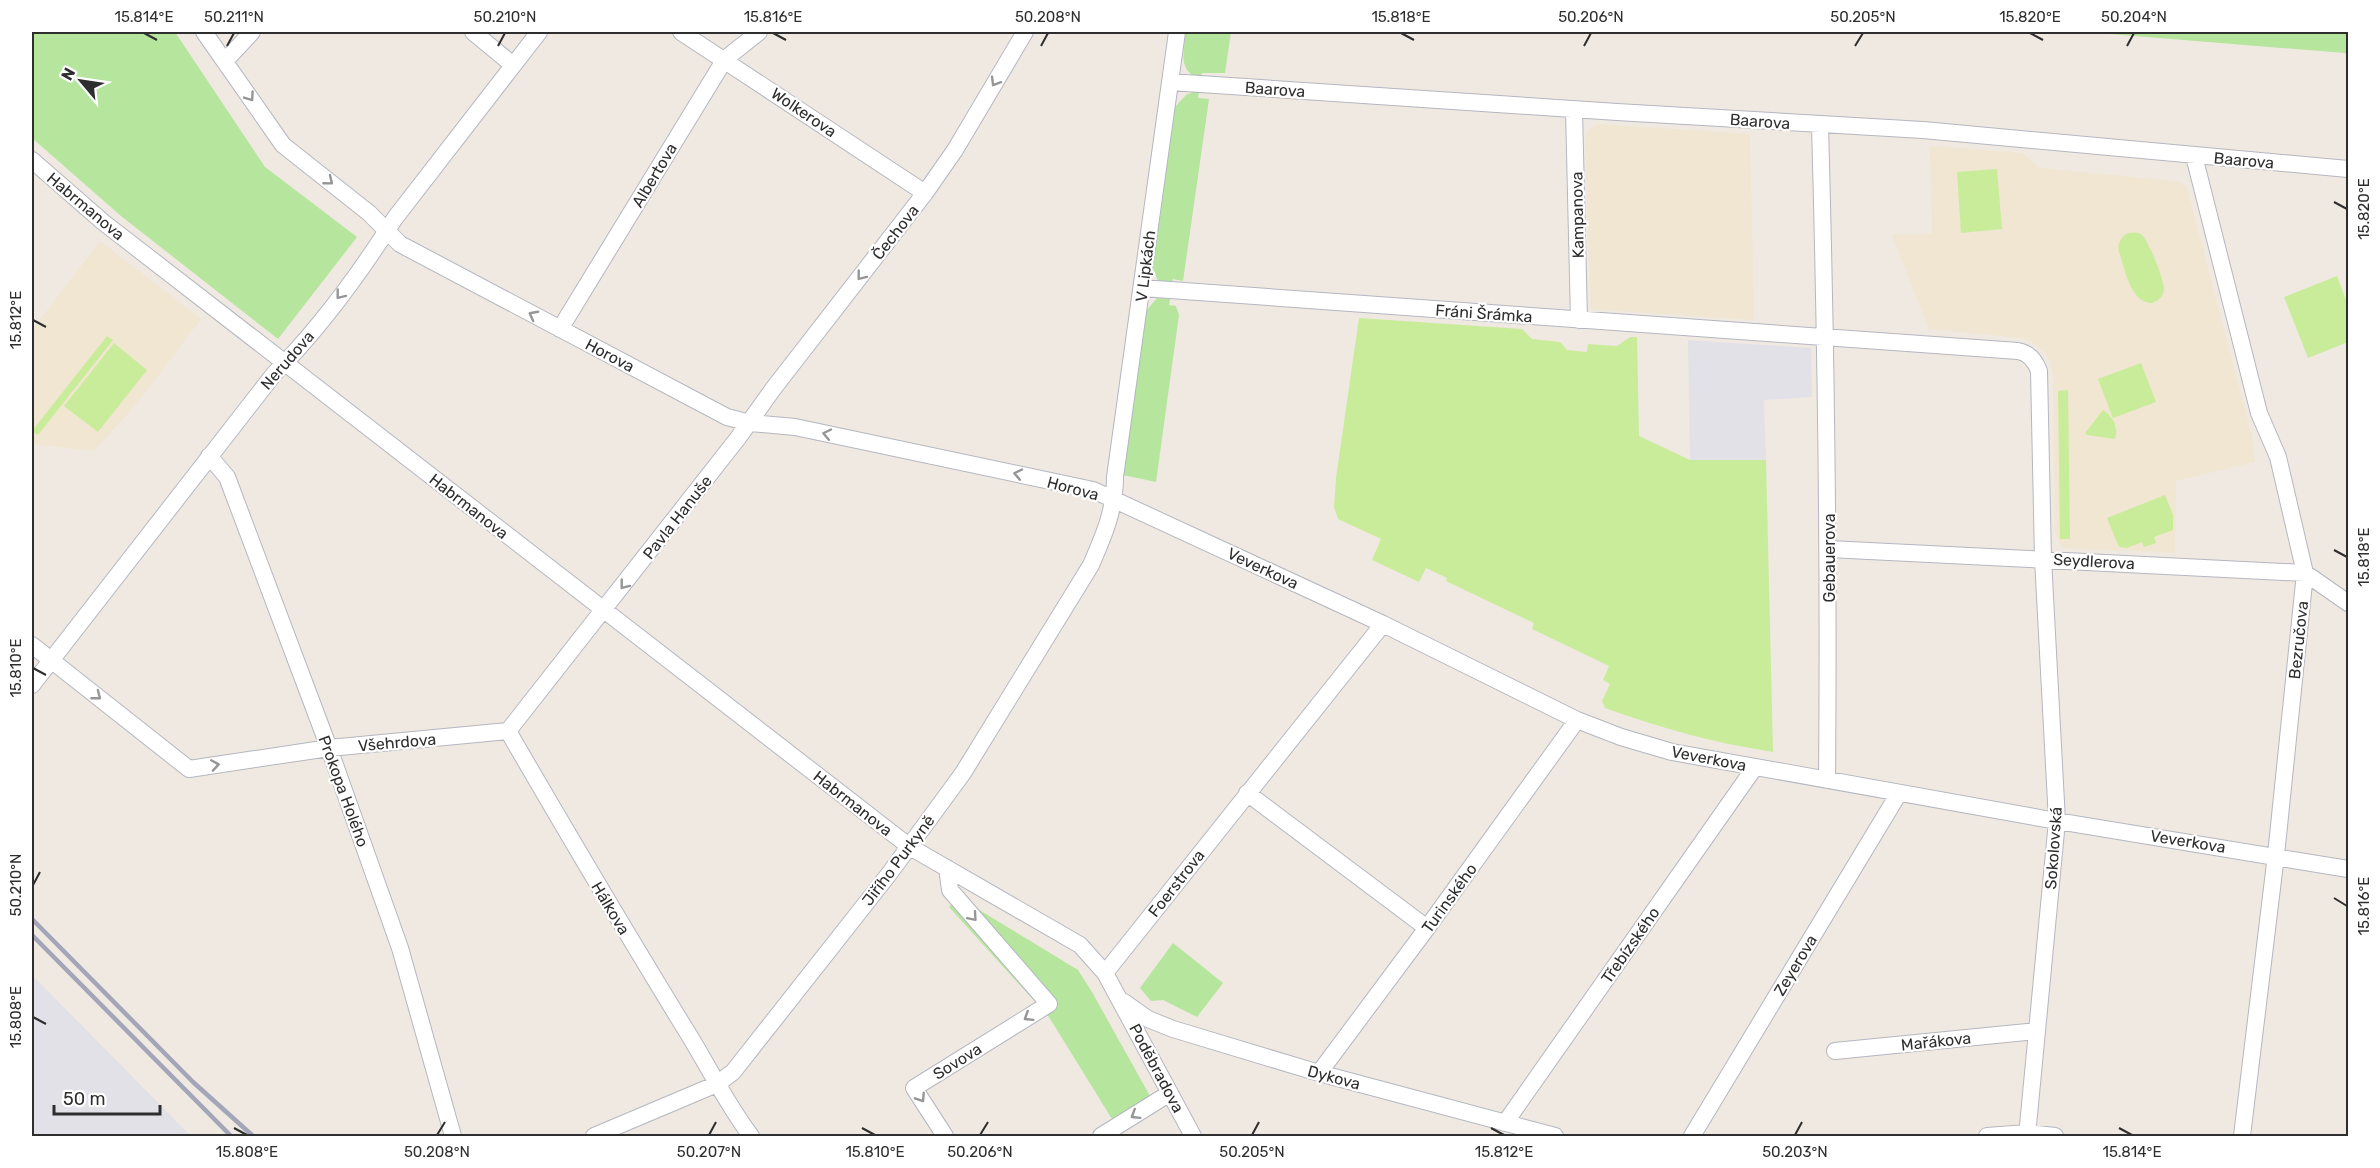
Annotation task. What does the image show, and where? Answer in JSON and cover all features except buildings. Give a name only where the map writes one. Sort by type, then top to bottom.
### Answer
[{"type":"street","name":"Horova","points":[[204,32],[283,145],[369,213],[405,248],[727,417],[750,423],[795,427],[1093,490],[1115,500]]},
{"type":"street","points":[[225,62],[252,32]]},
{"type":"street","points":[[473,32],[513,65]]},
{"type":"street","name":"Nerudova","points":[[32,685],[274,374],[297,351],[539,32]]},
{"type":"street","name":"Wolkerova","points":[[681,32],[925,193]]},
{"type":"street","name":"Albertova","points":[[560,329],[725,59],[759,32]]},
{"type":"street","name":"Čechova","points":[[750,423],[773,389],[925,193],[955,150],[1025,32]]},
{"type":"street","name":"V Lipkách","points":[[1115,500],[1115,477],[1177,32]]},
{"type":"street","name":"Baarova","points":[[1170,82],[1574,110],[1945,132],[2349,169]]},
{"type":"street","name":"Kampanova","points":[[1574,110],[1579,320]]},
{"type":"street","name":"Gebauerova","points":[[1820,125],[1829,549],[1827,780]]},
{"type":"street","name":"Bezručova","points":[[2194,156],[2259,413],[2278,457],[2305,573],[2276,855],[2242,1137]]},
{"type":"street","name":"Habrmanova","points":[[32,160],[103,222],[284,363],[910,847],[947,868]]},
{"type":"street","name":"Fráni Šrámka","points":[[1142,288],[1826,336]]},
{"type":"street","points":[[1826,336],[2018,351],[2033,358],[2038,371],[2043,559]]},
{"type":"street","name":"Pavla Hanuše","points":[[604,610],[750,423]]},
{"type":"street","name":"Prokopa Holého","points":[[210,456],[227,477],[400,948],[453,1137]]},
{"type":"street","name":"Veverkova","points":[[1115,500],[1383,624],[1576,720],[1621,737],[1672,752],[2349,869]]},
{"type":"street","name":"Jiřího Purkyně","points":[[594,1137],[717,1084],[733,1072],[910,847],[963,773],[1090,565],[1106,531],[1115,500]]},
{"type":"street","name":"Seydlerova","points":[[1829,549],[2305,573]]},
{"type":"street","name":"Sokolovská","points":[[2027,1135],[2057,820],[2043,559]]},
{"type":"street","points":[[2305,573],[2349,603]]},
{"type":"street","points":[[508,731],[604,610]]},
{"type":"street","name":"Foerstrova","points":[[1105,973],[1247,793],[1373,640],[1383,624]]},
{"type":"street","name":"Všehrdova","points":[[32,645],[189,769],[328,748],[508,731]]},
{"type":"street","name":"Turinského","points":[[1319,1073],[1427,928],[1576,720]]},
{"type":"street","name":"Hálkova","points":[[508,731],[601,891],[751,1137]]},
{"type":"street","name":"Třebízského","points":[[1505,1123],[1755,767]]},
{"type":"street","points":[[1247,793],[1427,928]]},
{"type":"street","name":"Zeyerova","points":[[1692,1137],[1899,793]]},
{"type":"street","name":"Poděbradova","points":[[947,868],[1080,945],[1105,973],[1193,1137]]},
{"type":"street","name":"Sovova","points":[[945,1137],[914,1088],[1049,1004],[950,890],[947,868]]},
{"type":"street","name":"Dykova","points":[[1120,1000],[1148,1019],[1173,1029],[1319,1073],[1505,1123],[1531,1133],[1555,1137]]},
{"type":"street","name":"Mařákova","points":[[1835,1051],[2037,1031]]},
{"type":"street","points":[[1101,1137],[1170,1093]]},
{"type":"street","points":[[1987,1137],[2027,1135],[2055,1137]]},
{"type":"shaded area","points":[[1598,124],[1750,134],[1754,320],[1591,309],[1585,139],[1589,130]]},
{"type":"shaded area","points":[[1930,146],[2023,153],[2039,168],[2174,181],[2181,182],[2187,188],[2252,437],[2255,462],[2176,481],[2175,553],[2065,548],[2060,545],[2055,531],[2053,375],[2050,362],[2043,351],[2032,342],[2022,338],[1929,329],[1892,235],[1932,234]]},
{"type":"shaded area","points":[[100,241],[201,319],[139,401],[94,451],[32,444],[32,330]]},
{"type":"shaded area","points":[[1688,340],[1811,348],[1812,397],[1764,400],[1766,460],[1690,460]]},
{"type":"shaded area","points":[[32,975],[191,1136],[32,1136]]},
{"type":"green space","points":[[32,32],[175,32],[265,167],[357,237],[278,339],[121,216],[32,138]]},
{"type":"green space","points":[[1186,32],[1231,32],[1225,73],[1202,73],[1200,78],[1188,71],[1183,53]]},
{"type":"green space","points":[[2085,32],[2348,32],[2348,55],[2345,53]]},
{"type":"green space","points":[[1199,92],[1198,98],[1209,99],[1183,281],[1173,279],[1172,286],[1158,281],[1153,268],[1175,107],[1186,95]]},
{"type":"green space","points":[[1997,169],[2002,229],[1961,233],[1957,172]]},
{"type":"green space","points":[[2128,233],[2142,235],[2159,270],[2164,292],[2152,303],[2138,297],[2126,275],[2119,244]]},
{"type":"green space","points":[[2337,276],[2348,305],[2348,342],[2308,358],[2284,297]]},
{"type":"green space","points":[[1157,298],[1170,299],[1169,305],[1176,306],[1179,315],[1156,482],[1123,475],[1146,311]]},
{"type":"green space","points":[[1359,318],[1522,329],[1532,339],[1560,342],[1567,350],[1587,352],[1588,344],[1617,346],[1630,337],[1637,337],[1639,436],[1690,460],[1766,460],[1773,752],[1688,734],[1605,708],[1602,701],[1610,684],[1603,680],[1609,666],[1532,629],[1534,623],[1446,581],[1447,578],[1426,568],[1419,582],[1372,560],[1381,539],[1338,519],[1334,507],[1336,478]]},
{"type":"green space","points":[[107,336],[113,340],[38,435],[32,431]]},
{"type":"green space","points":[[114,343],[147,370],[98,432],[64,406]]},
{"type":"green space","points":[[2141,363],[2156,402],[2113,418],[2098,379]]},
{"type":"green space","points":[[2068,390],[2070,539],[2060,539],[2058,391]]},
{"type":"green space","points":[[2103,410],[2114,423],[2115,439],[2085,433]]},
{"type":"green space","points":[[2165,495],[2173,515],[2173,530],[2154,537],[2156,543],[2144,547],[2142,542],[2127,548],[2119,547],[2107,518]]},
{"type":"green space","points":[[958,897],[1078,970],[1150,1096],[1112,1119],[1049,1017],[949,907]]},
{"type":"green space","points":[[1173,943],[1223,983],[1197,1017],[1163,1000],[1151,1001],[1140,988]]},
{"type":"railway","points":[[32,919],[193,1082],[253,1136]]},
{"type":"railway","points":[[32,935],[231,1136]]}]
